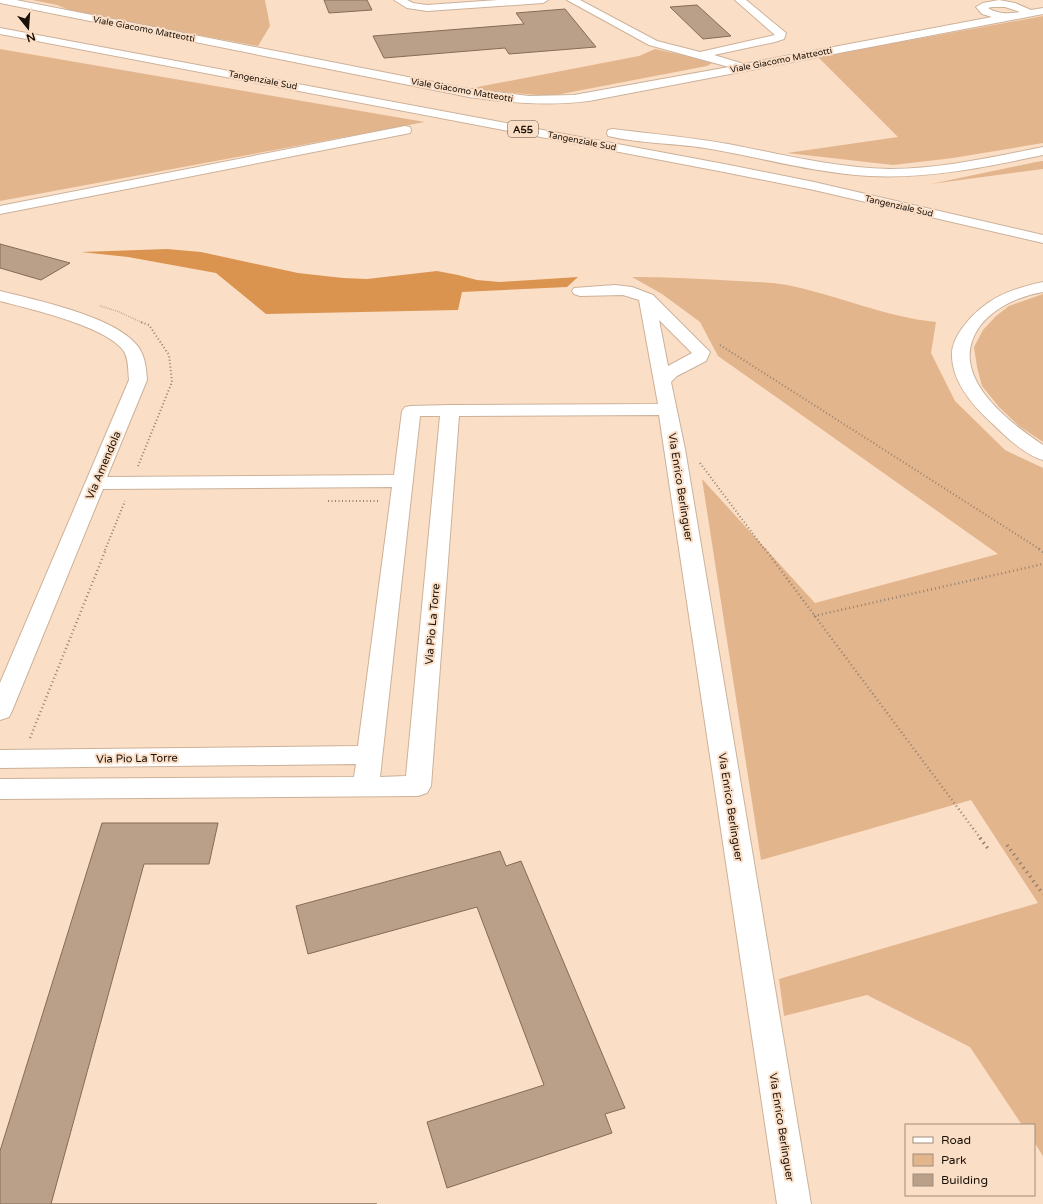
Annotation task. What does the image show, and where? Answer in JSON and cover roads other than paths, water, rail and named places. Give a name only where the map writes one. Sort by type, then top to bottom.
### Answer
[{"type":"main road","name":"Viale Giacomo Matteotti","points":[[0,0],[454,90],[514,99],[572,99],[1008,17],[1024,10],[1043,11]]},
{"type":"main road","points":[[399,0],[411,6],[427,8],[543,0]]},
{"type":"main road","points":[[572,0],[653,43],[744,67]]},
{"type":"main road","points":[[700,55],[780,37],[781,33],[740,0]]},
{"type":"main road","points":[[1008,17],[982,10],[981,7],[987,1],[1004,3],[1024,10],[1043,3]]},
{"type":"main road","name":"Tangenziale Sud","points":[[0,20],[267,69]]},
{"type":"main road","name":"Tangenziale Sud","points":[[0,31],[724,168],[814,186],[1043,239]]},
{"type":"main road","points":[[0,210],[405,130]]},
{"type":"main road","name":"Tangenziale Sud","points":[[869,184],[607,132],[710,145],[817,166],[869,172],[895,173],[949,169],[1043,151]]},
{"type":"main road","points":[[1043,287],[1014,296],[983,313],[973,323],[964,336],[960,348],[961,362],[966,378],[982,404],[1005,427],[1043,454]]},
{"type":"main road","points":[[580,291],[628,291],[639,293],[647,298],[701,352],[700,357],[671,372],[663,380]]},
{"type":"main road","name":"Via Amendola","points":[[0,296],[90,322],[113,334],[130,347],[137,363],[138,380],[0,711]]},
{"type":"main road","name":"Via Enrico Berlinguer","points":[[647,298],[675,449],[794,1204]]},
{"type":"main road","points":[[654,337],[658,333],[665,331],[683,334]]},
{"type":"main road","points":[[366,786],[412,411],[668,409]]},
{"type":"main road","name":"Via Pio La Torre","points":[[0,789],[418,786],[450,410]]},
{"type":"main road","points":[[95,483],[403,481]]},
{"type":"main road","name":"Via Pio La Torre","points":[[0,759],[370,756]]}]
